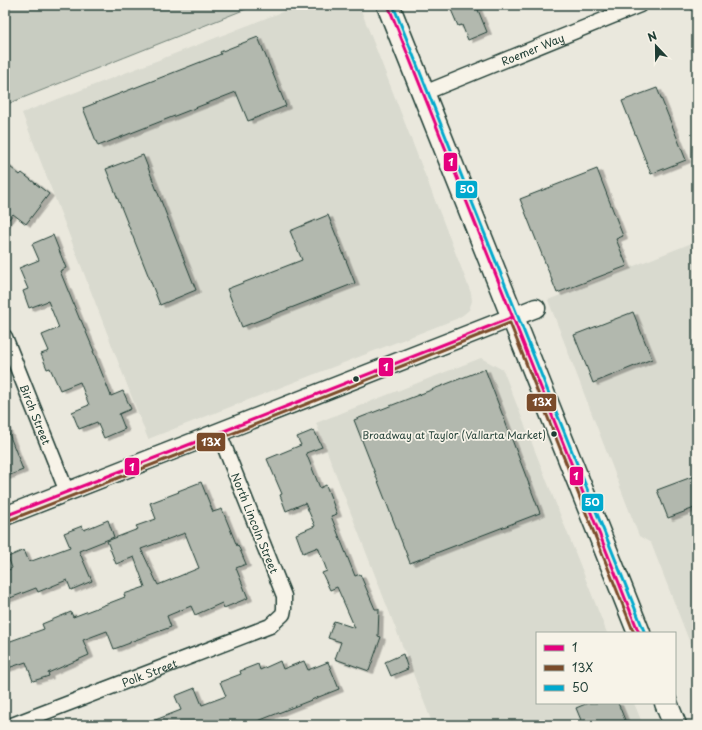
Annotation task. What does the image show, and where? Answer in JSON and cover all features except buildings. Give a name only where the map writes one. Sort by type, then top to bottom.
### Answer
[{"type":"main road","points":[[388,5],[639,632]]},
{"type":"main road","points":[[666,704],[675,725]]},
{"type":"street","name":"Roemer Way","points":[[424,93],[640,5]]},
{"type":"street","points":[[5,516],[536,308]]},
{"type":"street","name":"Birch Street","points":[[5,337],[67,492]]},
{"type":"street","name":"North Lincoln Street","points":[[219,433],[284,596],[283,614]]},
{"type":"street","name":"Polk Street","points":[[12,725],[270,626],[283,614]]},
{"type":"shaded area","points":[[5,5],[256,5],[5,105]]},
{"type":"shaded area","points":[[300,5],[359,5],[471,293],[472,301],[469,310],[456,319],[148,439],[22,113]]},
{"type":"shaded area","points":[[697,241],[697,661],[651,543],[639,536],[548,300]]},
{"type":"shaded area","points":[[481,358],[503,370],[607,632],[536,632],[536,704],[634,704],[643,725],[433,725],[316,423]]},
{"type":"transit line","name":"1","points":[[388,5],[639,632]]},
{"type":"transit line","name":"50","points":[[393,5],[644,631]]},
{"type":"transit line","name":"1","points":[[5,516],[513,317]]},
{"type":"transit line","name":"13X","points":[[7,521],[510,323],[634,632]]},
{"type":"place","name":"Broadway at Taylor (Vallarta Market)","points":[[554,434]]}]
